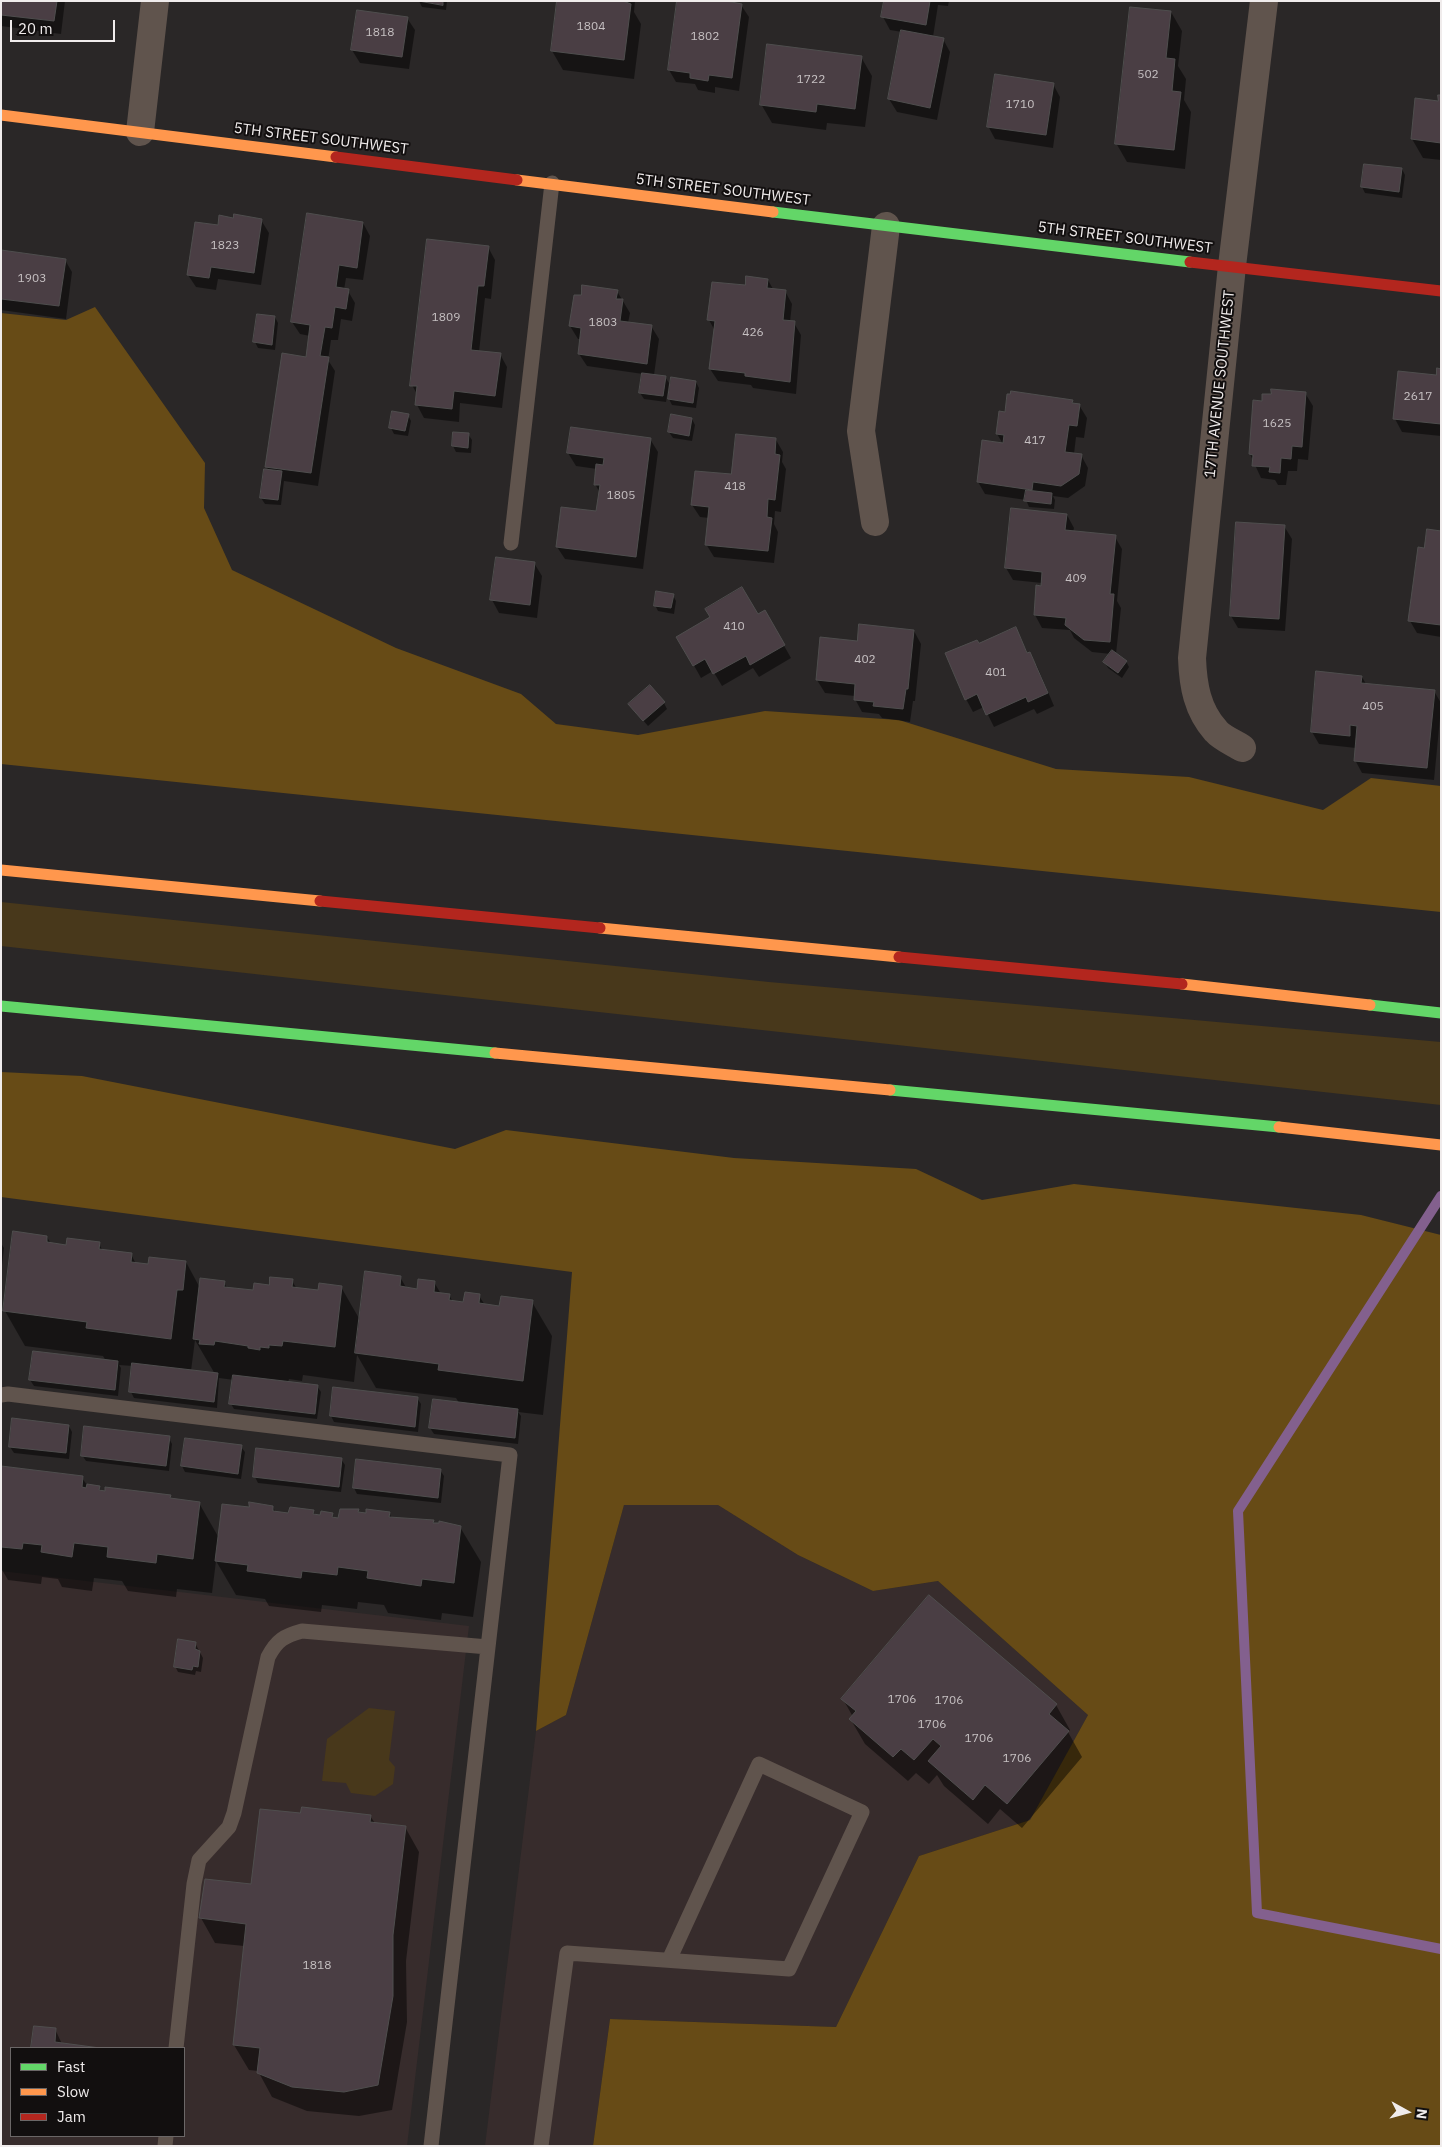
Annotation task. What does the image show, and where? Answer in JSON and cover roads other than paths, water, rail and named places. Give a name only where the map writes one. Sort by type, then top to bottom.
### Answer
[{"type":"main road","name":"5TH STREET SOUTHWEST","points":[[1,115],[886,226],[1441,290]]},
{"type":"main road","points":[[1,870],[1360,1003],[1441,1013]]},
{"type":"main road","points":[[1360,1003],[1441,1003]]},
{"type":"main road","points":[[1,1006],[1441,1144]]},
{"type":"street","points":[[140,132],[155,1]]},
{"type":"street","name":"17TH AVENUE SOUTHWEST","points":[[1242,748],[1217,732],[1200,708],[1193,682],[1192,658],[1232,266],[1264,1]]},
{"type":"street","points":[[875,522],[861,431],[886,226]]},
{"type":"lane","points":[[511,543],[552,183]]},
{"type":"lane","points":[[1,1395],[8,1394],[510,1455],[431,2146]]},
{"type":"lane","points":[[176,2047],[194,1884],[199,1860],[229,1827],[234,1813],[268,1657],[275,1643],[288,1635],[302,1631],[488,1647]]},
{"type":"lane","points":[[541,2146],[568,1953],[789,1969],[862,1812],[759,1764],[669,1960]]},
{"type":"waterway","points":[[1441,1196],[1238,1511],[1257,1913],[1441,1949]]}]
